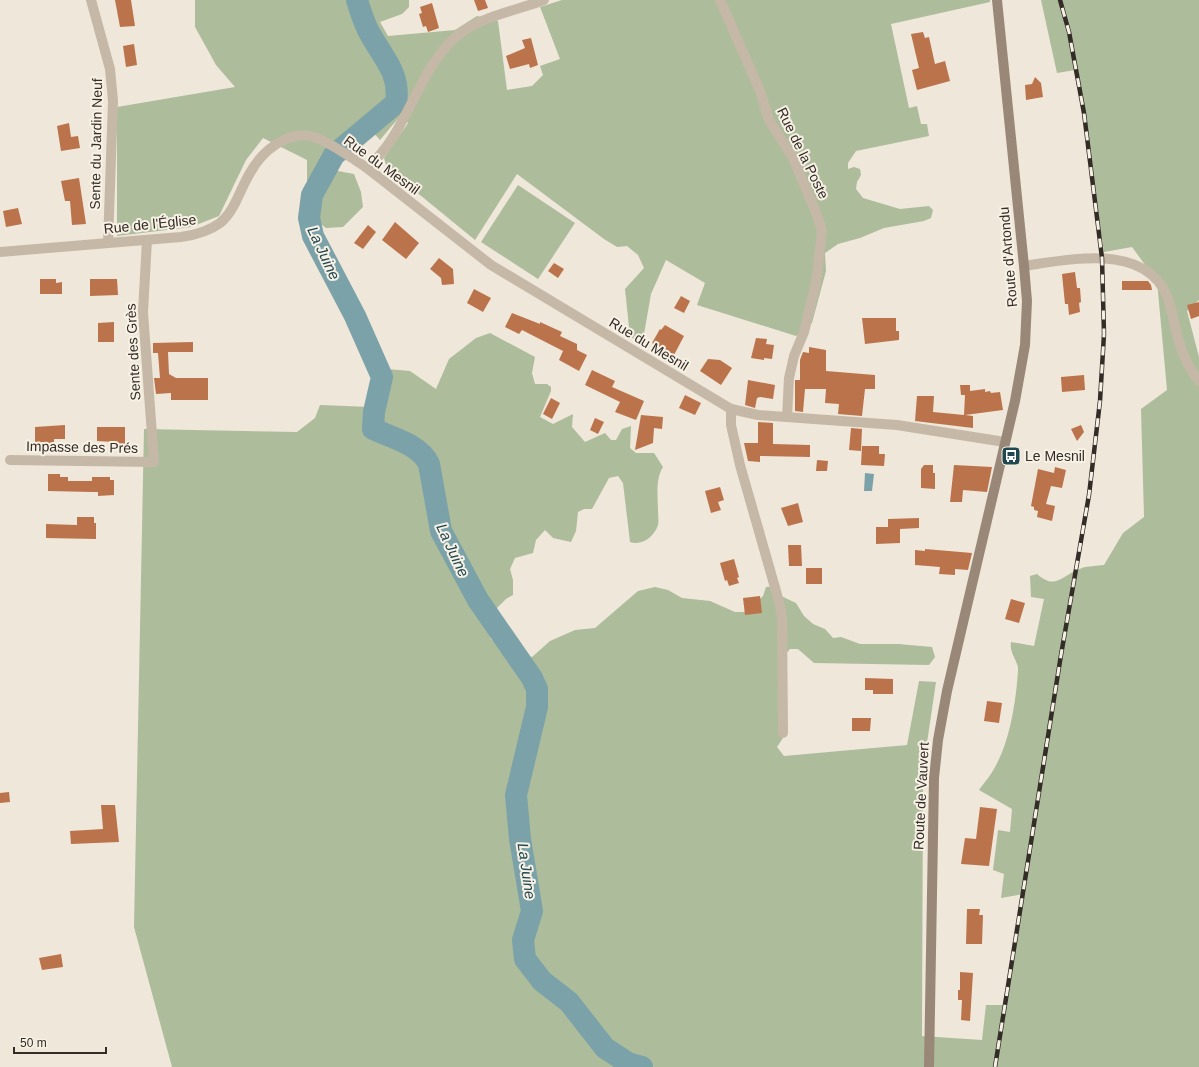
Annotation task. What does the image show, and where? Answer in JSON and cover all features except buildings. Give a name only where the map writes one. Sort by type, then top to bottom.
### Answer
[{"type":"main road","name":"Route d'Artondu","points":[[989,509],[1014,401],[1027,329],[1027,301],[1024,266],[997,0]]},
{"type":"main road","name":"Route de Vauvert","points":[[929,1067],[934,785],[938,740],[950,674],[989,509]]},
{"type":"street","name":"Sente du Jardin Neuf","points":[[91,0],[110,69],[113,101],[108,243]]},
{"type":"street","points":[[514,0],[515,11]]},
{"type":"street","points":[[367,168],[379,158],[391,143],[436,61],[450,42],[463,31],[479,23],[544,0]]},
{"type":"street","name":"Rue de la Poste","points":[[720,0],[760,91],[769,120],[793,158],[817,215],[822,231],[816,282],[804,332],[794,356],[789,378],[787,417]]},
{"type":"street","name":"Rue de l'Église","points":[[0,252],[195,235],[209,230],[221,222],[231,212],[259,158],[270,148],[286,140],[300,136],[315,137],[328,145]]},
{"type":"street","name":"Rue du Mesnil","points":[[328,145],[348,155],[367,168],[491,265],[731,409],[758,415],[897,425],[1005,442]]},
{"type":"street","name":"Sente des Grès","points":[[147,240],[143,312],[154,462]]},
{"type":"street","points":[[1024,266],[1074,259],[1102,258],[1126,261],[1145,270],[1161,283],[1170,303],[1180,348],[1188,368],[1199,381]]},
{"type":"street","points":[[731,409],[732,425],[740,465],[780,605],[782,618],[784,733]]},
{"type":"street","name":"Impasse des Prés","points":[[10,460],[154,462]]},
{"type":"green space","points":[[195,0],[409,0],[409,7],[402,14],[380,22],[388,36],[455,30],[477,16],[498,21],[507,90],[532,86],[543,75],[540,66],[560,59],[540,7],[562,0],[990,0],[990,2],[891,24],[909,108],[917,106],[921,124],[927,124],[929,136],[856,151],[848,163],[848,169],[854,167],[860,169],[861,175],[857,182],[856,189],[863,198],[900,209],[929,206],[933,210],[931,218],[924,221],[884,228],[860,238],[838,244],[825,253],[826,271],[812,323],[796,336],[697,305],[705,283],[666,260],[651,294],[644,334],[637,340],[630,337],[625,289],[644,268],[638,255],[627,246],[617,247],[604,239],[517,174],[475,240],[387,168],[384,158],[408,123],[401,115],[380,140],[365,123],[346,142],[342,136],[324,158],[338,171],[354,174],[361,192],[363,207],[343,227],[326,228],[307,213],[307,160],[263,138],[246,160],[219,216],[191,227],[117,236],[117,107],[235,87],[216,65],[195,27]]},
{"type":"green space","points":[[1041,0],[1199,0],[1199,300],[1187,311],[1199,357],[1199,1067],[172,1067],[134,927],[144,429],[297,432],[315,418],[320,405],[370,407],[370,389],[377,377],[387,369],[410,371],[436,389],[449,359],[476,338],[490,333],[535,357],[532,373],[535,384],[547,384],[551,387],[551,391],[540,417],[553,424],[573,414],[572,427],[585,442],[605,433],[611,440],[616,440],[622,429],[631,426],[630,448],[636,453],[654,453],[663,467],[660,472],[658,483],[658,525],[654,533],[647,540],[639,543],[630,542],[623,483],[618,476],[609,478],[592,509],[584,509],[578,512],[576,531],[571,542],[553,538],[545,530],[536,540],[533,553],[515,558],[510,569],[513,580],[513,595],[506,599],[486,619],[491,639],[508,653],[532,657],[550,641],[575,630],[595,628],[638,591],[655,587],[668,590],[682,598],[710,601],[735,612],[746,612],[763,596],[766,587],[775,586],[781,596],[796,603],[804,616],[813,624],[825,629],[833,638],[841,637],[860,644],[898,644],[932,647],[935,657],[929,665],[814,663],[798,649],[790,649],[783,657],[787,727],[783,738],[777,747],[784,756],[907,745],[919,681],[936,682],[923,770],[922,1036],[982,1040],[986,1005],[1005,1005],[1023,894],[1001,898],[1004,874],[993,870],[998,830],[1010,832],[1012,809],[979,790],[992,773],[1000,757],[1005,745],[1011,720],[1016,695],[1018,667],[1011,650],[1011,642],[1034,646],[1044,599],[1031,597],[1030,576],[1037,574],[1044,579],[1054,581],[1082,568],[1104,565],[1123,533],[1144,517],[1141,409],[1167,390],[1157,281],[1132,247],[1104,252],[1075,70],[1057,73]]},
{"type":"green space","points":[[518,185],[575,223],[538,279],[481,242]]},
{"type":"water","points":[[865,473],[874,474],[872,491],[864,491]]},
{"type":"waterway","name":"La Juine","points":[[357,0],[368,30],[393,73],[396,82],[396,103],[334,155],[312,195],[309,218],[313,236],[355,316],[382,377],[374,412],[373,429],[405,442],[425,457],[429,464],[441,531],[478,600],[532,678],[537,689],[537,707],[516,795],[520,839],[532,911],[523,940],[525,959],[542,981],[569,1002],[605,1048],[628,1063],[642,1067]]},
{"type":"railway","points":[[995,1067],[1061,655],[1089,495],[1100,401],[1104,334],[1102,258],[1084,113],[1069,32],[1060,0]]},
{"type":"place","name":"Le Mesnil","points":[[1011,456]]}]
